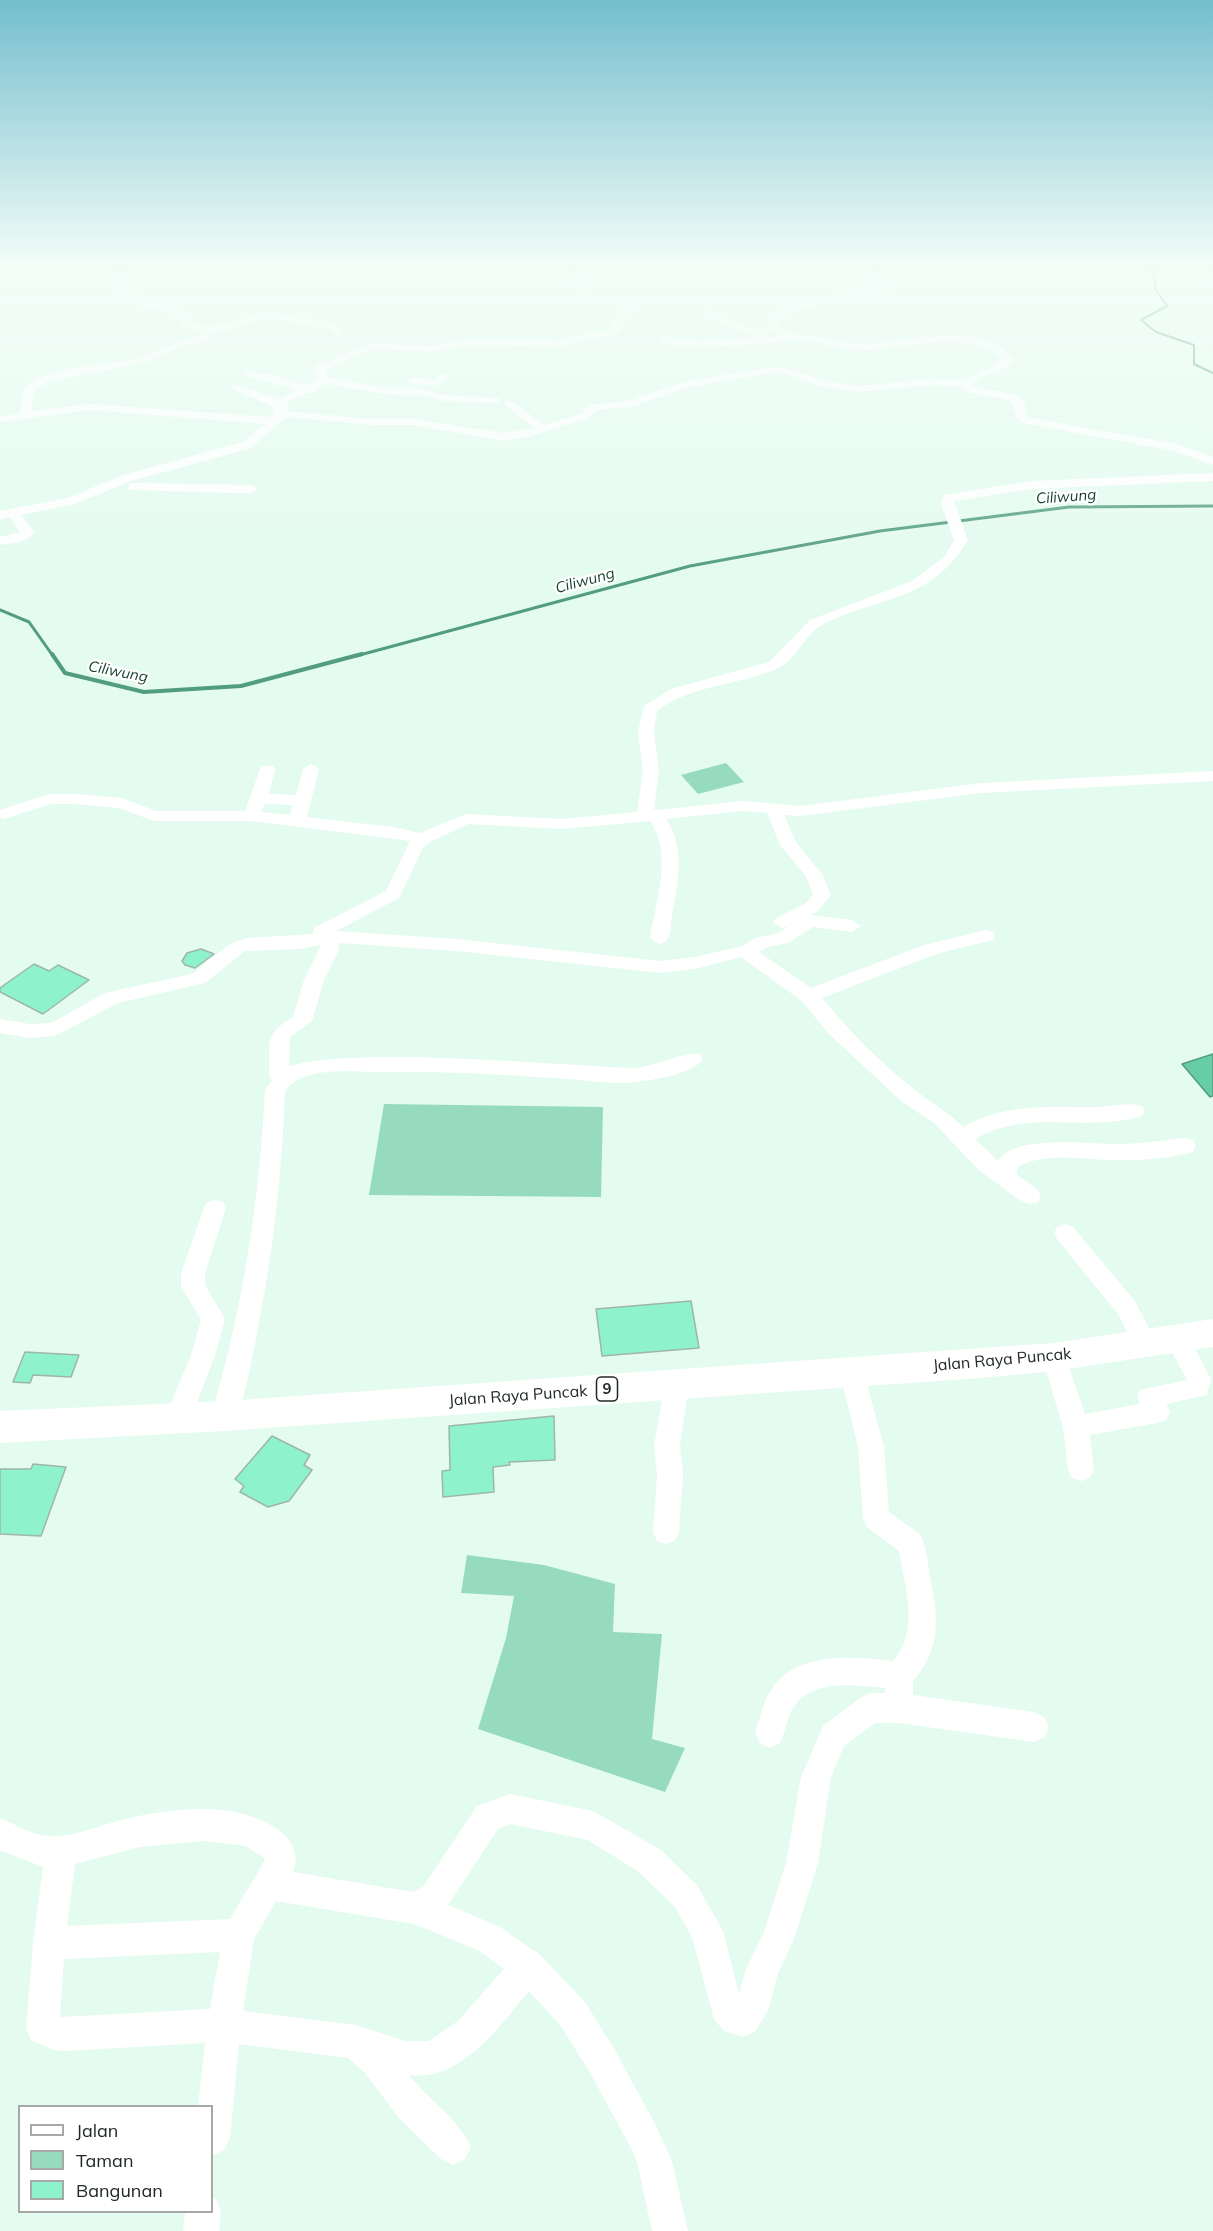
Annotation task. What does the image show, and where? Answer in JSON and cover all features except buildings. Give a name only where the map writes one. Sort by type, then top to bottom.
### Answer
[{"type":"highway","name":"Jalan Raya Puncak","points":[[0,1427],[224,1416],[852,1373],[1054,1357],[1213,1334]]},
{"type":"street","points":[[25,415],[30,389],[44,379],[94,369]]},
{"type":"street","points":[[319,369],[325,380]]},
{"type":"street","points":[[967,384],[973,377],[993,369]]},
{"type":"street","points":[[0,419],[90,407],[307,414],[373,422],[416,422],[493,437],[517,436],[585,416],[593,406],[635,403],[683,386],[758,371],[786,371],[824,384],[857,389],[931,382],[967,384]]},
{"type":"street","points":[[250,374],[326,394]]},
{"type":"street","points":[[356,387],[387,379],[435,382],[444,376]]},
{"type":"street","points":[[7,514],[65,502],[105,489],[127,478],[247,445],[279,413],[284,400],[325,380],[356,387],[496,401]]},
{"type":"street","points":[[967,384],[970,390],[1013,397],[1018,404],[1021,417],[1030,422],[1176,448],[1213,461]]},
{"type":"street","points":[[236,387],[279,413]]},
{"type":"street","points":[[509,403],[542,429]]},
{"type":"street","points":[[659,938],[669,850],[665,830],[649,815],[651,771],[646,718],[654,705],[683,692],[772,666],[779,662],[801,633],[815,622],[920,583],[958,549],[961,540],[947,504],[948,498],[960,494],[1030,485],[1213,477]]},
{"type":"street","points":[[105,489],[180,485],[215,489],[252,489]]},
{"type":"street","points":[[0,541],[22,537],[27,533],[7,514]]},
{"type":"street","points":[[251,816],[259,799],[267,769]]},
{"type":"street","points":[[297,822],[311,769]]},
{"type":"street","points":[[331,937],[321,932],[366,906],[393,894],[411,851],[422,839],[466,819],[562,824],[622,820],[649,815],[743,806],[774,810],[841,808],[982,788],[1213,776]]},
{"type":"street","points":[[4,814],[49,799],[122,803],[160,816],[251,816],[393,832],[422,839]]},
{"type":"street","points":[[259,799],[302,800]]},
{"type":"street","points":[[774,810],[789,845],[813,874],[822,895],[812,907],[782,922]]},
{"type":"street","points":[[746,952],[762,942],[781,939],[810,921],[852,926]]},
{"type":"street","points":[[809,996],[931,949],[986,936]]},
{"type":"street","points":[[283,1079],[279,1074],[280,1038],[282,1033],[302,1021],[314,980],[329,952],[331,937]]},
{"type":"street","points":[[0,1026],[30,1031],[55,1029],[112,998],[144,988],[198,979],[238,947],[248,944],[299,943],[331,937],[456,945],[661,967],[695,963],[738,951],[746,952],[809,996],[853,1045],[908,1096],[941,1118],[1004,1177],[1030,1196]]},
{"type":"street","points":[[224,1416],[239,1364],[262,1250],[271,1174],[275,1090],[283,1079],[306,1069],[353,1064],[436,1064],[634,1075],[672,1068],[693,1059]]},
{"type":"street","points":[[961,1138],[995,1120],[1021,1115],[1101,1117],[1135,1111]]},
{"type":"street","points":[[1004,1177],[1008,1162],[1021,1155],[1078,1151],[1126,1152],[1185,1146]]},
{"type":"street","points":[[178,1418],[203,1355],[213,1319],[193,1286],[193,1273],[215,1208]]},
{"type":"street","points":[[1065,1233],[1126,1307],[1139,1332]]},
{"type":"street","points":[[1076,1427],[1157,1412],[1149,1397],[1198,1388],[1199,1379],[1177,1339]]},
{"type":"street","points":[[1054,1357],[1076,1427],[1081,1470]]},
{"type":"street","points":[[852,1373],[871,1447],[876,1518],[911,1544],[924,1617],[917,1655],[899,1676],[899,1708]]},
{"type":"street","points":[[666,1532],[670,1475],[667,1445],[677,1384]]},
{"type":"street","points":[[770,1733],[779,1706],[787,1692],[809,1677],[842,1671],[899,1676]]},
{"type":"street","points":[[414,1908],[434,1898],[488,1817],[510,1809],[593,1826],[650,1862],[686,1896],[707,1931],[726,2007],[736,2019],[743,2020],[757,1996],[762,1969],[778,1939],[802,1863],[816,1777],[833,1736],[870,1708],[899,1708],[1034,1727]]},
{"type":"street","points":[[0,1833],[34,1849],[61,1852],[145,1830],[170,1827],[226,1827],[266,1839],[279,1850],[279,1865],[239,1935],[224,2025],[213,2129]]},
{"type":"street","points":[[61,1852],[42,2021],[43,2028],[48,2031],[65,2034],[224,2025],[356,2042],[409,2058],[430,2058],[449,2049],[471,2031],[528,1966]]},
{"type":"street","points":[[267,1884],[414,1908],[489,1938],[528,1966],[572,2013],[600,2057],[643,2136],[654,2161],[670,2231]]},
{"type":"street","points":[[49,1943],[239,1935]]},
{"type":"street","points":[[356,2042],[377,2061],[411,2106],[453,2147]]},
{"type":"street","points":[[201,2231],[203,2213]]},
{"type":"green space","points":[[726,763],[744,782],[698,794],[681,775]]},
{"type":"green space","points":[[384,1104],[603,1107],[601,1197],[369,1195]]},
{"type":"green space","points":[[467,1555],[544,1565],[615,1584],[613,1632],[662,1634],[652,1739],[685,1748],[665,1792],[478,1729],[506,1638],[514,1596],[461,1593]]},
{"type":"shaded area","points":[[1213,1054],[1213,1096],[1210,1097],[1182,1064]]},
{"type":"waterway","points":[[1205,369],[1213,373]]},
{"type":"waterway","name":"Ciliwung","points":[[356,656],[690,566],[880,531],[1069,507],[1213,506]]},
{"type":"waterway","name":"Ciliwung","points":[[0,610],[29,622],[53,656]]},
{"type":"waterway","name":"Ciliwung","points":[[52,654],[65,673],[144,692],[241,686],[362,654]]}]
